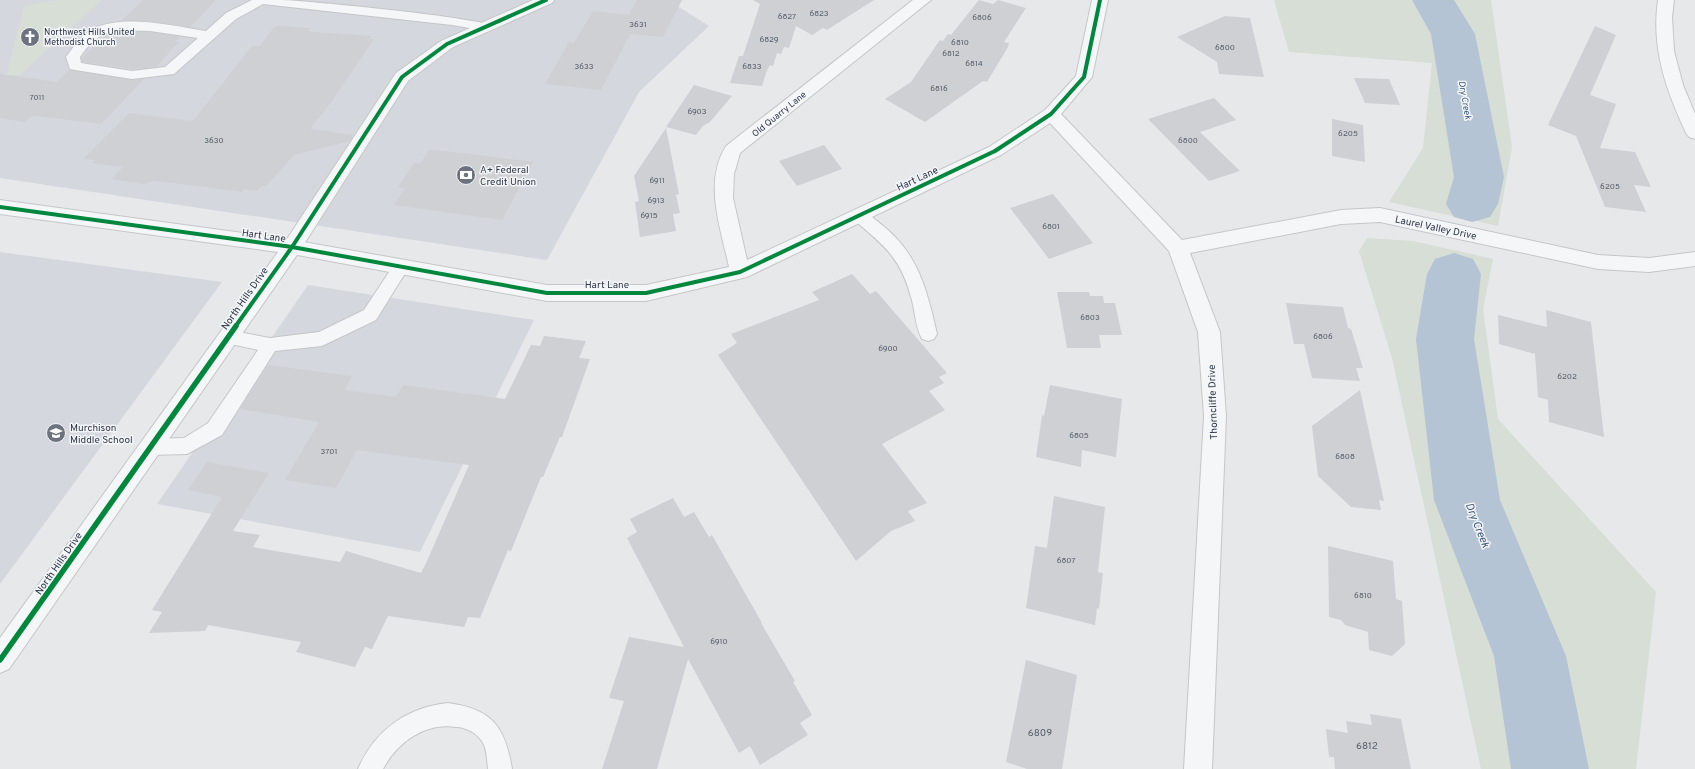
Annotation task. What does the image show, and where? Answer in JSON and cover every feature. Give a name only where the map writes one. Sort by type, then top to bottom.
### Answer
[{"type":"street","name":"North Hills Drive","points":[[0,660],[292,247],[402,77],[447,44],[546,0]]},
{"type":"street","name":"Old Quarry Lane","points":[[740,272],[724,198],[725,174],[732,150],[923,0]]},
{"type":"street","name":"Hart Lane","points":[[0,208],[292,247],[547,293],[646,293],[740,272],[994,151],[1051,114],[1084,77],[1100,0]]},
{"type":"street","points":[[1666,0],[1664,12],[1666,50],[1677,96],[1695,133]]},
{"type":"street","name":"Thorncliffe Drive","points":[[1051,114],[1178,248],[1209,332],[1215,416],[1198,769]]},
{"type":"street","name":"Laurel Valley Drive","points":[[1178,248],[1341,217],[1380,215],[1598,262],[1649,265],[1695,259]]},
{"type":"lane","points":[[210,36],[152,28],[114,26],[94,33],[73,57],[74,66],[132,75],[169,70],[210,36],[231,16],[260,0],[486,27]]},
{"type":"lane","points":[[859,215],[894,246],[905,260],[919,297],[928,334]]},
{"type":"lane","points":[[228,337],[270,345],[322,339],[370,315],[400,267]]},
{"type":"lane","points":[[150,447],[187,446],[215,429],[270,345]]},
{"type":"lane","points":[[370,769],[375,759],[390,739],[410,724],[432,716],[454,714],[473,719],[488,731],[497,749],[500,769]]},
{"type":"shaded area","points":[[0,0],[668,0],[709,26],[639,92],[547,260],[0,178]]},
{"type":"shaded area","name":"Northwest Hills United Methodist Church","points":[[54,0],[102,0],[20,75],[6,76],[24,6]]},
{"type":"shaded area","points":[[1274,0],[1491,0],[1512,147],[1498,226],[1389,202],[1423,148],[1432,63],[1289,52]]},
{"type":"shaded area","points":[[1367,238],[1413,241],[1493,259],[1483,309],[1498,419],[1656,592],[1636,769],[1481,769],[1392,358],[1359,251]]},
{"type":"shaded area","name":"Murchison Middle School","points":[[0,252],[222,282],[0,584]]},
{"type":"shaded area","points":[[308,285],[534,320],[420,552],[157,504]]},
{"type":"building","points":[[143,0],[216,0],[190,27],[147,21],[121,21]]},
{"type":"building","points":[[637,0],[682,0],[663,37],[630,34],[601,90],[545,84],[569,42],[574,43],[593,11],[629,15]]},
{"type":"building","points":[[753,0],[874,0],[827,30],[823,28],[812,35],[796,26],[789,48],[784,47],[781,54],[777,53],[773,66],[770,65],[767,70],[762,86],[730,83],[739,56],[743,56],[760,4]]},
{"type":"building","points":[[979,0],[993,4],[998,0],[1026,8],[1004,42],[1009,43],[1008,47],[987,82],[983,81],[925,122],[885,99],[911,82],[940,40],[943,41],[948,34],[951,35]]},
{"type":"building","points":[[1225,16],[1250,18],[1264,77],[1219,74],[1217,62],[1177,37]]},
{"type":"building","points":[[1595,26],[1616,35],[1590,95],[1616,104],[1600,148],[1635,152],[1651,187],[1634,185],[1646,212],[1605,207],[1576,136],[1548,125]]},
{"type":"building","points":[[274,27],[310,28],[308,31],[313,32],[371,36],[369,39],[374,39],[332,101],[310,129],[353,135],[350,141],[294,155],[266,186],[261,186],[257,191],[244,189],[242,192],[167,182],[152,181],[145,184],[111,179],[123,167],[92,163],[95,160],[83,159],[129,113],[193,121],[252,46],[260,46]]},
{"type":"building","points":[[117,32],[150,32],[180,37],[175,42],[179,42],[156,67],[132,69],[82,62],[82,58],[107,34]]},
{"type":"building","points":[[69,70],[132,80],[144,79],[101,124],[38,116],[32,116],[25,122],[0,118],[0,74],[57,82]]},
{"type":"building","points":[[1354,78],[1389,79],[1400,105],[1365,103]]},
{"type":"building","points":[[694,85],[732,96],[710,122],[703,126],[696,135],[666,127]]},
{"type":"building","points":[[1214,98],[1236,120],[1200,132],[1240,171],[1209,181],[1148,119]]},
{"type":"building","points":[[1332,119],[1363,125],[1365,162],[1332,156]]},
{"type":"building","points":[[666,128],[679,194],[676,195],[680,213],[673,214],[676,231],[640,237],[635,202],[639,201],[634,176]]},
{"type":"building","points":[[824,145],[842,169],[797,186],[779,161]]},
{"type":"building","name":"A+ Federal Credit Union","points":[[429,150],[533,162],[502,220],[394,205],[405,188],[398,187],[414,163],[420,164]]},
{"type":"building","points":[[1053,194],[1093,243],[1049,259],[1010,208]]},
{"type":"building","points":[[852,274],[870,294],[876,291],[947,373],[939,377],[944,383],[929,391],[945,410],[882,444],[927,503],[908,511],[915,521],[891,531],[856,561],[718,355],[737,343],[731,334],[819,300],[812,292]]},
{"type":"building","points":[[1057,292],[1089,292],[1090,296],[1103,296],[1104,303],[1115,303],[1122,335],[1099,335],[1101,348],[1067,348]]},
{"type":"building","points":[[1286,303],[1343,307],[1348,328],[1351,329],[1363,368],[1356,368],[1360,381],[1312,378],[1304,344],[1294,344]]},
{"type":"building","points":[[1546,310],[1591,322],[1604,437],[1549,422],[1548,400],[1538,397],[1535,354],[1499,344],[1498,315],[1547,327]]},
{"type":"building","points":[[544,336],[586,341],[579,358],[590,359],[562,437],[560,437],[543,477],[541,477],[511,551],[508,550],[480,618],[468,617],[464,627],[388,616],[372,649],[365,647],[355,667],[296,652],[301,642],[208,625],[205,631],[149,633],[162,612],[152,610],[222,497],[188,490],[207,462],[269,473],[233,531],[260,535],[253,547],[340,562],[346,551],[421,573],[427,561],[469,465],[357,450],[336,488],[285,480],[319,422],[240,409],[268,365],[352,376],[345,390],[396,397],[403,385],[505,399],[531,345],[540,346]]},
{"type":"building","points":[[1050,385],[1122,399],[1116,457],[1082,450],[1081,467],[1036,457],[1042,415],[1044,416]]},
{"type":"building","points":[[1360,390],[1384,501],[1379,500],[1381,510],[1351,507],[1318,476],[1312,426]]},
{"type":"building","points":[[1054,496],[1105,507],[1098,572],[1103,573],[1099,609],[1097,608],[1095,625],[1026,608],[1035,546],[1047,548]]},
{"type":"building","points":[[673,498],[684,517],[694,512],[709,537],[712,535],[795,681],[793,682],[812,715],[800,723],[808,735],[760,765],[750,746],[739,753],[688,659],[657,769],[602,769],[624,701],[609,698],[629,637],[684,647],[627,538],[637,532],[630,519]]},
{"type":"building","points":[[1328,546],[1393,561],[1396,599],[1402,601],[1405,644],[1392,656],[1369,650],[1368,632],[1345,625],[1341,620],[1329,617]]},
{"type":"building","points":[[1026,660],[1077,675],[1062,769],[1027,769],[1006,762]]},
{"type":"building","points":[[1370,714],[1401,719],[1411,769],[1335,769],[1334,757],[1329,757],[1326,729],[1348,733],[1346,721],[1372,725]]},
{"type":"waterway","name":"Dry Creek","points":[[1433,0],[1453,34],[1479,177],[1472,204]]},
{"type":"waterway","name":"Dry Creek","points":[[1454,274],[1445,339],[1467,500],[1530,656],[1550,769]]},
{"type":"cycle path","points":[[0,660],[292,247],[402,77],[447,44],[546,0]]},
{"type":"cycle path","points":[[0,207],[292,247],[547,293],[646,293],[740,272],[995,151],[1051,114],[1084,77],[1100,0]]},
{"type":"place","name":"Northwest Hills United Methodist Church","points":[[30,37]]},
{"type":"place","name":"A+ Federal Credit Union","points":[[466,175]]},
{"type":"place","name":"Murchison Middle School","points":[[56,433]]}]
